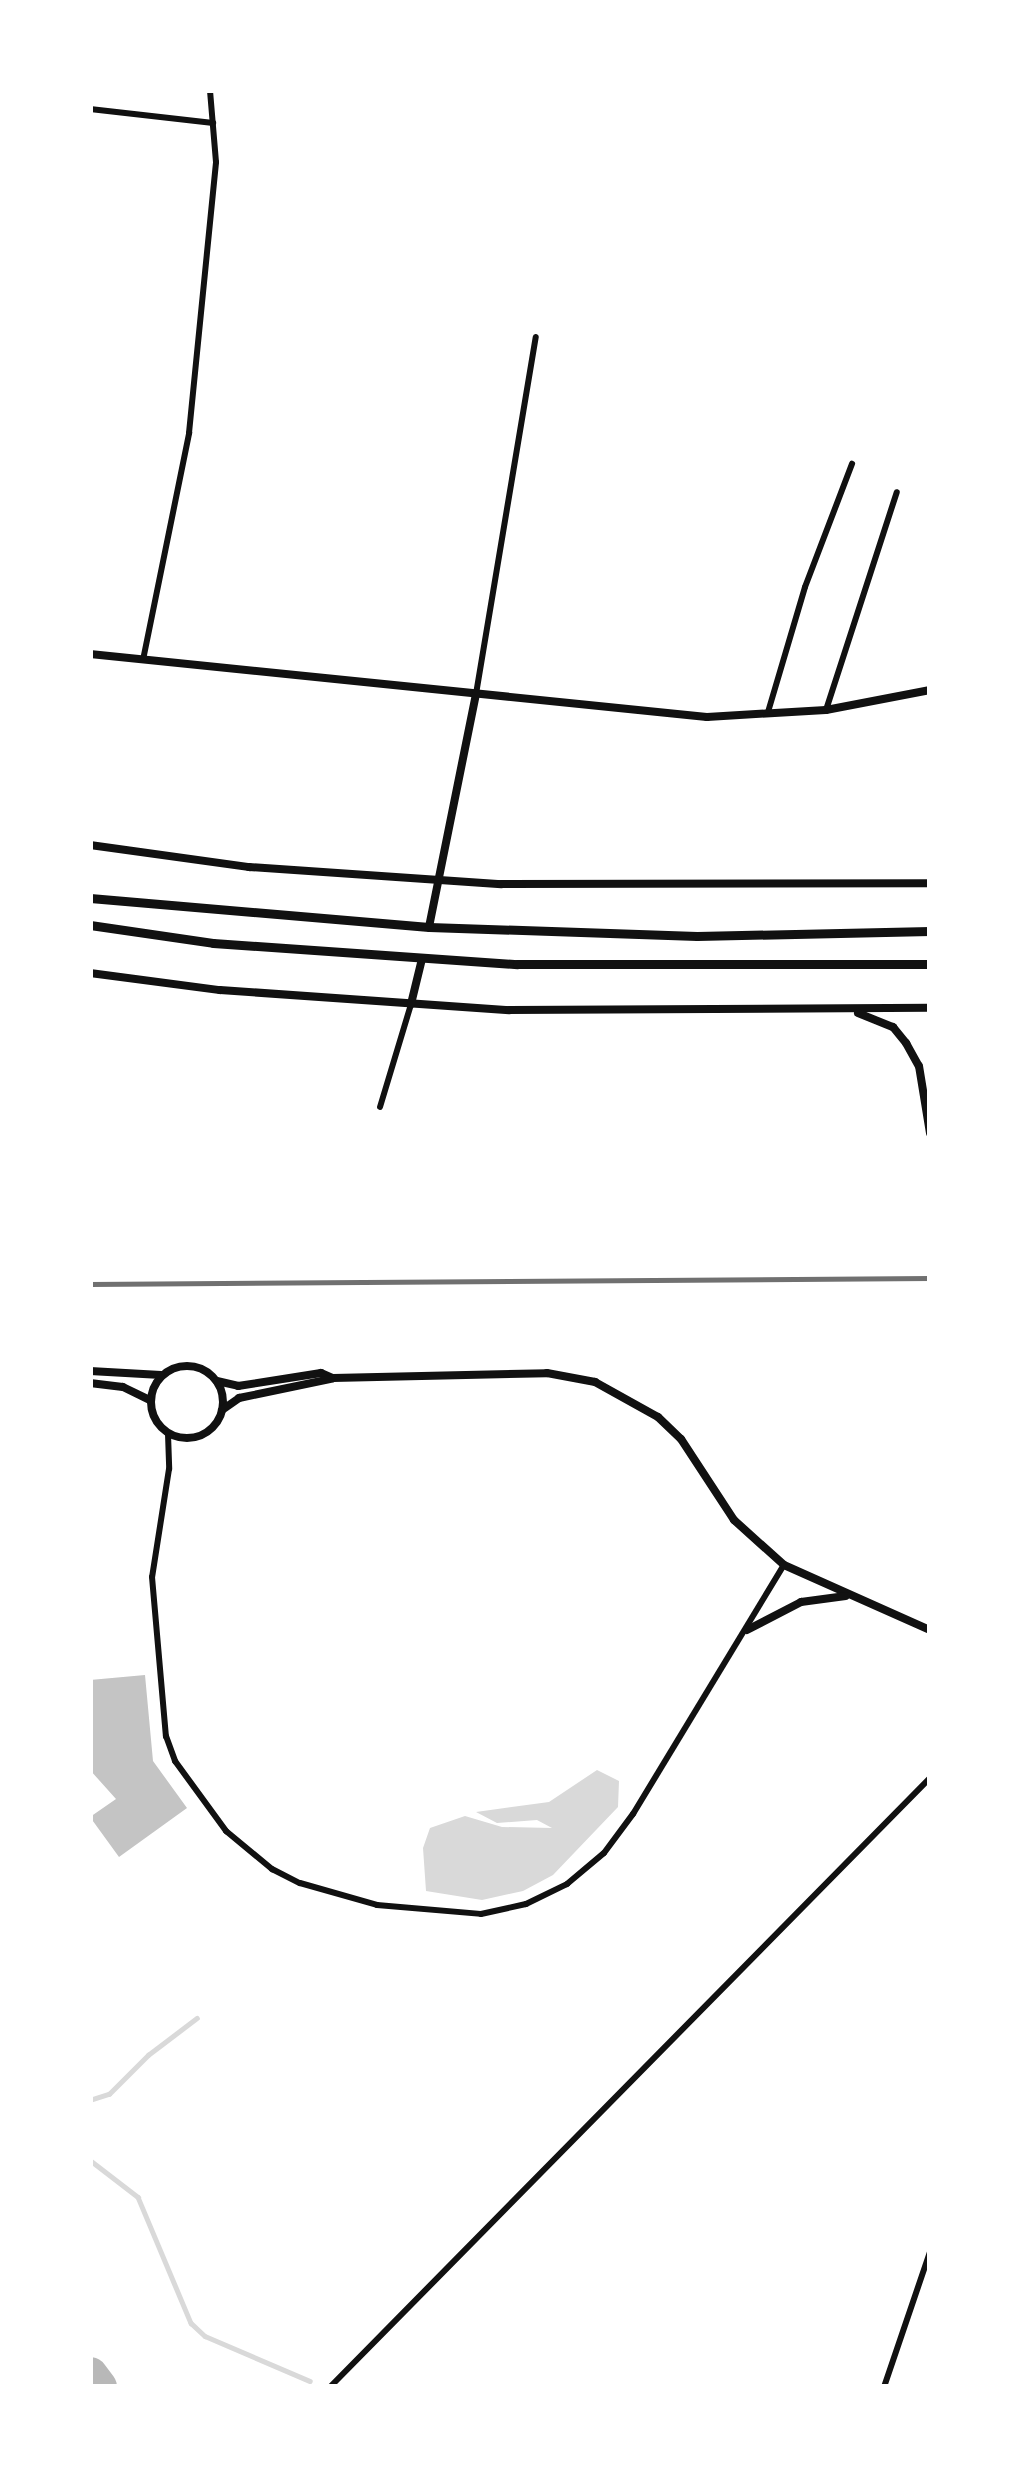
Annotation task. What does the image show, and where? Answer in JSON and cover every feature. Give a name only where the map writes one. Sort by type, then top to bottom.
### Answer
[{"type":"highway","points":[[90,898],[429,927],[697,936],[930,931]]},
{"type":"highway","points":[[90,925],[213,943],[422,959],[930,964]]},
{"type":"street","points":[[143,660],[189,433],[216,162],[210,90]]},
{"type":"street","points":[[90,109],[213,123]]},
{"type":"street","points":[[429,927],[476,694],[536,337]]},
{"type":"street","points":[[767,716],[805,587],[852,464]]},
{"type":"street","points":[[826,710],[897,493]]},
{"type":"street","points":[[90,654],[671,715],[767,716],[930,690]]},
{"type":"street","points":[[90,845],[249,867],[440,881],[930,883]]},
{"type":"street","points":[[380,1107],[422,959]]},
{"type":"street","points":[[90,973],[411,1004],[553,1010],[930,1008]]},
{"type":"street","points":[[833,1009],[893,1027],[906,1043],[919,1066],[930,1133]]},
{"type":"street","points":[[90,1371],[144,1378],[185,1365],[238,1386],[321,1373],[333,1378],[547,1373],[596,1382],[658,1417],[681,1439],[734,1520],[784,1565],[930,1626]]},
{"type":"street","points":[[163,1374],[150,1400],[154,1420],[168,1434],[202,1435],[239,1398],[323,1384],[333,1378]]},
{"type":"street","points":[[217,1381],[222,1410]]},
{"type":"street","points":[[90,1383],[123,1387],[150,1400]]},
{"type":"street","points":[[168,1434],[169,1469],[152,1564],[166,1736],[185,1779],[226,1831],[300,1883],[400,1910],[482,1914],[526,1904],[568,1884],[604,1853],[634,1814],[784,1565]]},
{"type":"street","points":[[747,1630],[801,1602],[850,1595]]},
{"type":"street","points":[[330,2387],[930,1778]]},
{"type":"street","points":[[884,2387],[930,2252]]},
{"type":"shaded area","points":[[597,1770],[619,1781],[618,1807],[553,1875],[523,1891],[482,1900],[426,1891],[423,1848],[430,1828],[465,1816],[502,1827],[552,1828],[537,1820],[497,1823],[476,1812],[549,1802]]},
{"type":"building","points":[[145,1675],[153,1761],[187,1808],[119,1857],[90,1817],[116,1799],[90,1770],[90,1680]]},
{"type":"waterway","points":[[90,2100],[109,2094],[148,2055],[197,2018]]},
{"type":"waterway","points":[[90,2160],[138,2197],[191,2323],[205,2336],[310,2381]]},
{"type":"taxiway","points":[[90,2375],[99,2387]]},
{"type":"railway","points":[[90,1284],[930,1278]]}]
